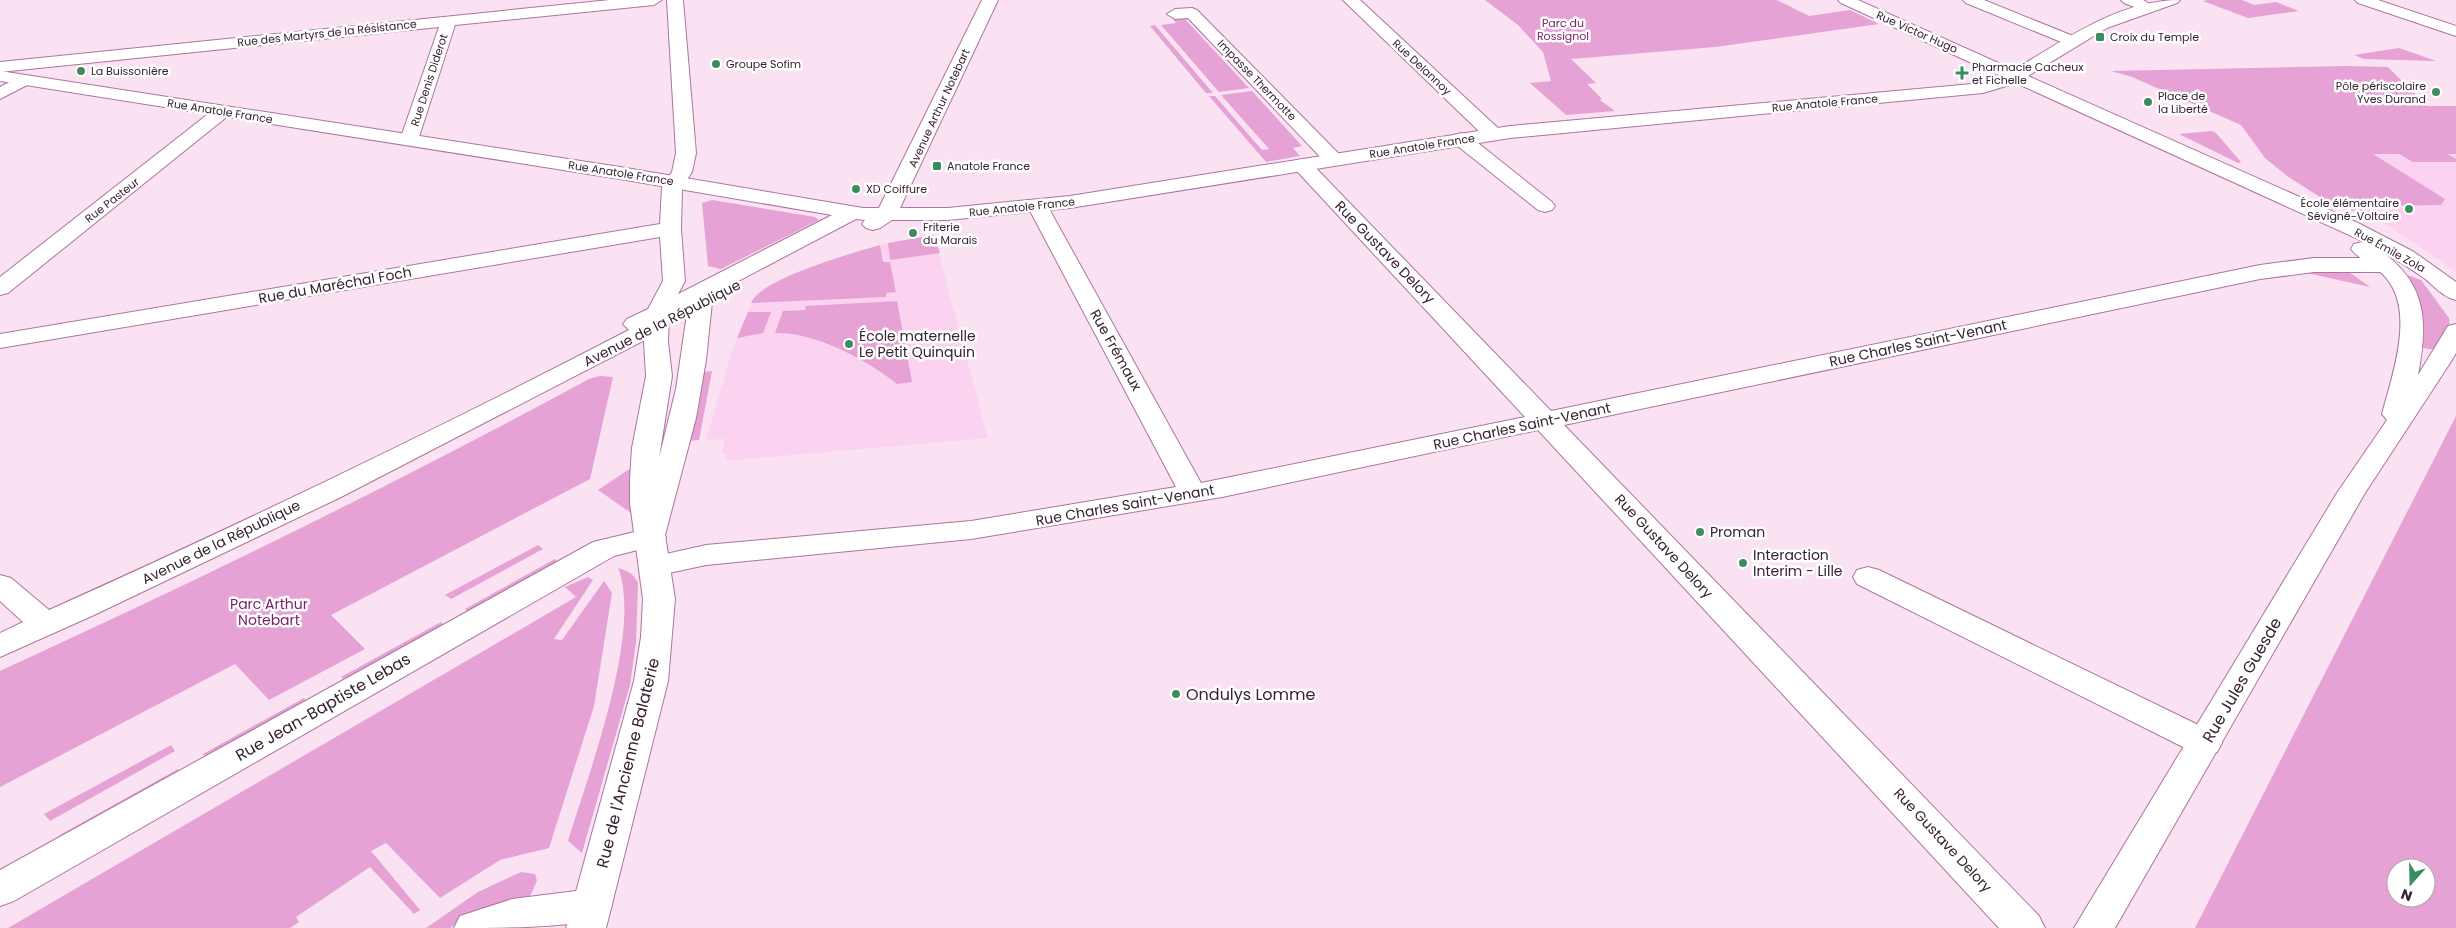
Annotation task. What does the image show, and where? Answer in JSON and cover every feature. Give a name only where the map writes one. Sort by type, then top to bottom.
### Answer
[{"type":"street","name":"Rue des Martyrs de la Résistance","points":[[0,66],[654,0]]},
{"type":"street","name":"Rue de l'Ancienne Balaterie","points":[[653,551],[679,440],[696,348],[689,293],[670,229],[672,187],[682,172],[686,153],[675,0]]},
{"type":"street","name":"Avenue Arthur Notebart","points":[[886,215],[911,167],[990,0]]},
{"type":"street","name":"Rue Delannoy","points":[[1351,0],[1493,134]]},
{"type":"street","name":"Rue Victor Hugo","points":[[1846,0],[2015,77]]},
{"type":"street","points":[[1971,0],[2072,41]]},
{"type":"street","points":[[2129,0],[2147,7]]},
{"type":"street","name":"Rue Anatole France","points":[[0,76],[854,212],[886,215],[973,212],[1038,207],[1493,134],[1552,127],[1962,91],[1994,86],[2015,77],[2101,25],[2147,7],[2172,0]]},
{"type":"street","points":[[2363,0],[2456,31]]},
{"type":"street","name":"Impasse Thermotte","points":[[1175,14],[1192,13],[1334,160]]},
{"type":"street","name":"Rue Denis Diderot","points":[[410,140],[449,20]]},
{"type":"street","name":"Rue Émile Zola","points":[[2015,77],[2237,178],[2286,198],[2414,261],[2456,293]]},
{"type":"street","points":[[0,94],[23,80]]},
{"type":"street","name":"Rue Pasteur","points":[[0,288],[223,111]]},
{"type":"street","points":[[1461,139],[1545,206]]},
{"type":"street","name":"Rue Gustave Delory","points":[[1302,165],[2025,928]]},
{"type":"street","name":"Rue Émile Zola","points":[[2237,178],[2350,241],[2385,265]]},
{"type":"street","name":"Rue Frémaux","points":[[1038,207],[1193,493]]},
{"type":"street","name":"Avenue de la République","points":[[0,646],[440,435],[657,319],[689,293],[854,212]]},
{"type":"street","name":"Avenue de la République","points":[[689,293],[772,267],[864,229],[886,215]]},
{"type":"street","name":"Rue du Maréchal Foch","points":[[0,342],[670,229]]},
{"type":"street","name":"Rue Charles Saint-Venant","points":[[653,551],[706,554],[971,530],[1193,493],[2260,272],[2314,265],[2385,265]]},
{"type":"street","points":[[2385,265],[2405,268],[2427,281],[2456,293]]},
{"type":"street","name":"Rue Jules Guesde","points":[[2385,265],[2397,275],[2410,305],[2411,352],[2390,432]]},
{"type":"street","points":[[2427,281],[2456,316]]},
{"type":"street","points":[[657,319],[689,293]]},
{"type":"street","name":"Rue de l'Ancienne Balaterie","points":[[589,917],[651,681],[659,618],[653,551],[644,503],[646,448],[659,376],[657,319]]},
{"type":"street","name":"Rue Jules Guesde","points":[[2094,928],[2351,493],[2390,432],[2438,363],[2456,331]]},
{"type":"street","name":"Rue Jean-Baptiste Lebas","points":[[0,889],[604,549],[653,551]]},
{"type":"street","points":[[1868,577],[2205,743]]},
{"type":"street","points":[[0,585],[26,606],[44,625]]},
{"type":"street","points":[[474,928],[512,916],[589,917]]},
{"type":"shaded area","name":"École élémentaire Sévigné-Voltaire","points":[[2279,154],[2456,154],[2456,272],[2390,227]]},
{"type":"shaded area","name":"École maternelle Le Petit Quinquin","points":[[934,235],[988,438],[725,461],[727,454],[722,454],[725,439],[706,440],[731,354],[755,295],[767,286],[847,255],[880,245]]},
{"type":"green space","name":"Parc du Rossignol","points":[[1485,0],[1777,0],[1809,16],[1850,10],[1879,24],[1715,47],[1571,59],[1596,83],[1587,84],[1602,99],[1600,100],[1615,111],[1566,115],[1530,83],[1551,81],[1543,52],[1518,25]]},
{"type":"green space","points":[[2242,0],[2254,5],[2276,2],[2299,11],[2248,18],[2203,1]]},
{"type":"green space","points":[[1183,17],[1249,88],[1219,92],[1161,25],[1176,23],[1172,18]]},
{"type":"green space","points":[[1155,25],[1213,93],[1206,93],[1150,26]]},
{"type":"green space","points":[[2399,48],[2436,61],[2364,59],[2354,55]]},
{"type":"green space","points":[[2346,66],[2388,67],[2427,106],[2456,106],[2456,154],[2447,154],[2456,159],[2456,162],[2413,162],[2399,154],[2373,154],[2445,199],[2441,205],[2357,206],[2367,213],[2337,208],[2287,176],[2265,158],[2241,125],[2132,77],[2111,71]]},
{"type":"green space","points":[[1252,91],[1302,146],[1293,148],[1300,156],[1266,162],[1209,96],[1215,96],[1262,150],[1269,149],[1221,95]]},
{"type":"green space","points":[[2212,131],[2216,133],[2241,162],[2238,163],[2179,134]]},
{"type":"green space","points":[[712,200],[815,217],[819,220],[721,269],[708,266],[702,203]]},
{"type":"green space","points":[[934,235],[940,253],[890,260],[888,243]]},
{"type":"green space","points":[[880,245],[883,262],[890,262],[896,292],[886,293],[886,297],[751,303],[759,294],[772,285],[790,276],[830,260]]},
{"type":"green space","points":[[2298,271],[2349,272],[2370,287]]},
{"type":"green space","points":[[2405,274],[2421,280],[2449,318],[2450,327],[2435,350],[2423,348],[2420,345]]},
{"type":"green space","points":[[897,301],[912,382],[897,384],[856,357],[823,342],[790,334],[775,333],[783,311],[805,310],[806,306]]},
{"type":"green space","points":[[748,312],[771,312],[763,333],[737,338]]},
{"type":"green space","points":[[712,371],[699,440],[687,441],[701,372]]},
{"type":"green space","name":"Parc Arthur Notebart","points":[[600,376],[613,377],[590,479],[331,615],[365,649],[269,700],[235,664],[0,787],[0,671],[149,602],[297,530],[444,456],[589,379]]},
{"type":"green space","points":[[2456,416],[2456,928],[2195,928]]},
{"type":"green space","points":[[634,466],[631,513],[598,490]]},
{"type":"green space","points":[[538,545],[543,549],[451,599],[445,595]]},
{"type":"green space","points":[[555,559],[561,566],[471,615],[465,609]]},
{"type":"green space","points":[[618,568],[630,573],[638,583],[636,642],[630,685],[582,853],[568,841],[599,742],[618,665],[624,628],[624,595]]},
{"type":"green space","points":[[588,577],[593,580],[554,639],[562,640],[604,581],[612,593],[594,706],[549,848],[500,860],[440,898],[386,843],[371,851],[420,910],[414,914],[370,867],[296,917],[299,922],[290,928],[8,928],[576,597],[565,587]]},
{"type":"green space","points":[[441,622],[448,629],[348,684],[341,677]]},
{"type":"green space","points":[[304,698],[310,705],[209,761],[203,754]]},
{"type":"green space","points":[[171,745],[175,751],[50,821],[44,814]]},
{"type":"green space","points":[[178,769],[183,776],[65,842],[60,835]]},
{"type":"green space","points":[[521,872],[535,874],[537,881],[530,896],[471,914],[450,928],[426,928],[478,892]]},
{"type":"place","name":"Croix du Temple","points":[[2100,37]]},
{"type":"place","name":"Groupe Sofim","points":[[716,64]]},
{"type":"place","name":"La Buissonière","points":[[81,71]]},
{"type":"place","name":"Pharmacie Cacheux et Fichelle","points":[[1962,73]]},
{"type":"place","name":"Pôle périscolaire Yves Durand","points":[[2436,92]]},
{"type":"place","name":"Place de la Liberté","points":[[2148,102]]},
{"type":"place","name":"Anatole France","points":[[937,166]]},
{"type":"place","name":"XD Coiffure","points":[[856,189]]},
{"type":"place","name":"École élémentaire Sévigné-Voltaire","points":[[2409,209]]},
{"type":"place","name":"Friterie du Marais","points":[[913,233]]},
{"type":"place","name":"École maternelle Le Petit Quinquin","points":[[849,344]]},
{"type":"place","name":"Proman","points":[[1700,532]]},
{"type":"place","name":"Interaction Interim - Lille","points":[[1743,563]]},
{"type":"place","name":"Ondulys Lomme","points":[[1176,694]]}]
